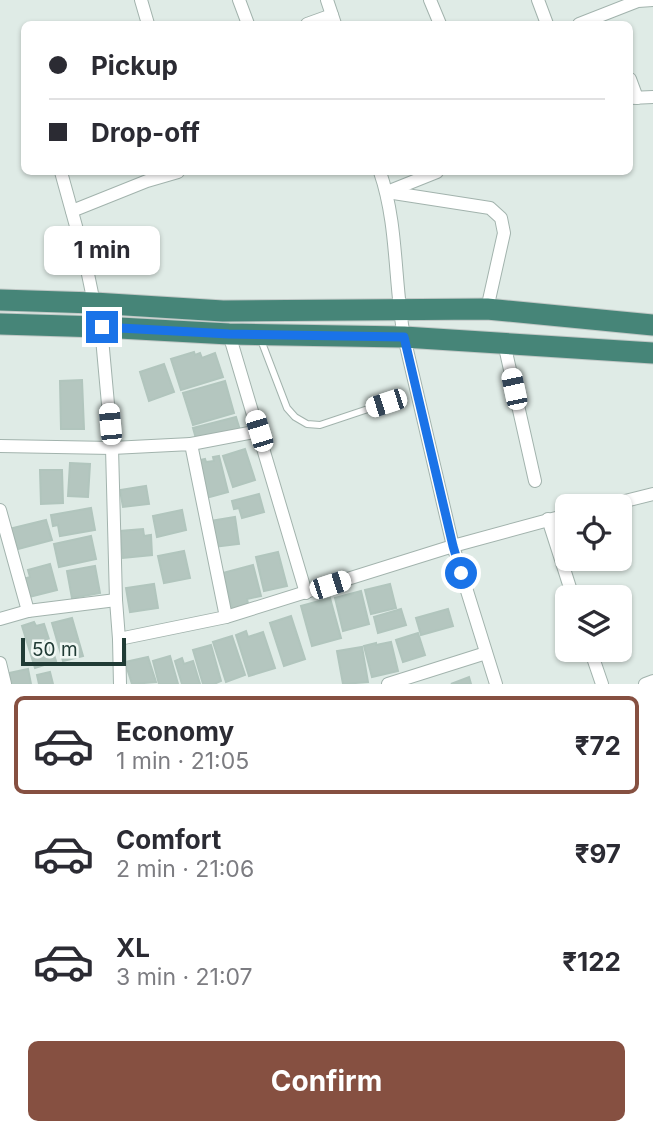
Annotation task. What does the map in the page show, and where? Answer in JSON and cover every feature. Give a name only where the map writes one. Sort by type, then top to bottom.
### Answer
[{"type":"highway","points":[[0,300],[223,311],[486,309],[653,325]]},
{"type":"highway","points":[[0,324],[229,334],[404,337],[653,353]]},
{"type":"street","points":[[141,0],[147,21]]},
{"type":"street","points":[[239,0],[247,21]]},
{"type":"street","points":[[327,0],[334,20]]},
{"type":"street","points":[[430,0],[439,21]]},
{"type":"street","points":[[537,0],[546,21]]},
{"type":"street","points":[[609,19],[638,0],[653,0]]},
{"type":"street","points":[[633,98],[653,97]]},
{"type":"street","points":[[62,175],[84,255],[93,303],[102,327],[112,448],[120,684]]},
{"type":"street","points":[[72,211],[168,175]]},
{"type":"street","points":[[381,175],[391,218],[404,337],[453,546],[496,684]]},
{"type":"street","points":[[387,192],[430,175]]},
{"type":"street","points":[[387,192],[490,208],[501,218],[504,233],[486,309]]},
{"type":"street","points":[[229,334],[306,593]]},
{"type":"street","points":[[504,343],[534,481]]},
{"type":"street","points":[[0,446],[112,448],[191,444],[259,431]]},
{"type":"street","points":[[191,444],[226,617]]},
{"type":"street","points":[[632,499],[653,494]]},
{"type":"street","points":[[0,510],[28,611]]},
{"type":"street","points":[[119,639],[226,617],[453,546],[555,518]]},
{"type":"street","points":[[548,519],[569,585]]},
{"type":"street","points":[[0,619],[28,611],[116,600]]},
{"type":"street","points":[[388,684],[486,653]]},
{"type":"street","points":[[594,662],[602,684]]},
{"type":"street","points":[[0,663],[5,684]]},
{"type":"street","points":[[645,684],[653,681]]},
{"type":"lane","points":[[260,334],[287,408],[307,424],[320,425],[386,403]]},
{"type":"building","points":[[194,352],[195,355],[200,353],[202,358],[215,353],[223,377],[181,390],[171,359]]},
{"type":"building","points":[[164,364],[174,392],[149,401],[140,372]]},
{"type":"building","points":[[82,380],[84,429],[61,429],[60,381]]},
{"type":"building","points":[[225,381],[234,413],[193,425],[183,393]]},
{"type":"building","points":[[236,417],[240,430],[197,442],[193,428]]},
{"type":"building","points":[[245,449],[255,480],[233,487],[223,456]]},
{"type":"building","points":[[219,456],[228,492],[206,498],[196,461],[214,461],[213,457]]},
{"type":"building","points":[[70,463],[90,464],[88,497],[68,496]]},
{"type":"building","points":[[40,470],[62,470],[63,503],[41,504]]},
{"type":"building","points":[[146,486],[149,504],[123,507],[120,490]]},
{"type":"building","points":[[259,494],[264,512],[242,518],[239,508],[234,509],[232,501]]},
{"type":"building","points":[[91,508],[95,530],[60,536],[58,525],[53,526],[51,515]]},
{"type":"building","points":[[182,510],[186,530],[157,537],[153,516]]},
{"type":"building","points":[[235,517],[239,544],[214,547],[210,521]]},
{"type":"building","points":[[46,520],[52,540],[18,549],[9,529]]},
{"type":"building","points":[[143,529],[144,536],[151,535],[152,555],[123,558],[120,531]]},
{"type":"building","points":[[91,536],[96,559],[59,567],[54,544]]},
{"type":"building","points":[[184,551],[190,578],[164,583],[158,556]]},
{"type":"building","points":[[278,552],[287,586],[264,591],[256,557]]},
{"type":"building","points":[[50,564],[57,590],[29,597],[24,579],[30,577],[28,570]]},
{"type":"building","points":[[253,565],[261,596],[247,599],[249,608],[233,612],[223,573]]},
{"type":"building","points":[[95,566],[100,593],[72,598],[67,571]]},
{"type":"building","points":[[154,584],[158,608],[130,612],[126,588]]},
{"type":"building","points":[[390,584],[396,608],[371,614],[365,590]]},
{"type":"building","points":[[361,591],[369,624],[343,631],[335,598]]},
{"type":"building","points":[[330,598],[341,638],[312,646],[301,606]]},
{"type":"building","points":[[401,609],[406,625],[378,633],[374,617]]},
{"type":"building","points":[[448,609],[453,626],[421,635],[416,618]]},
{"type":"building","points":[[291,616],[305,659],[284,666],[270,623]]},
{"type":"building","points":[[72,618],[83,656],[63,661],[52,623]]},
{"type":"building","points":[[34,622],[36,626],[44,624],[56,661],[35,668],[22,626]]},
{"type":"building","points":[[246,631],[248,637],[263,632],[275,668],[249,676],[236,635]]},
{"type":"building","points":[[418,633],[425,655],[403,662],[396,640]]},
{"type":"building","points":[[232,636],[245,675],[226,682],[213,642]]},
{"type":"building","points":[[391,642],[398,671],[372,677],[364,646]]},
{"type":"building","points":[[211,645],[221,681],[203,684],[193,650]]},
{"type":"building","points":[[362,647],[368,682],[343,684],[337,651]]},
{"type":"building","points":[[170,656],[178,684],[159,684],[153,661]]},
{"type":"building","points":[[148,657],[156,682],[132,684],[125,662]]},
{"type":"building","points":[[182,658],[184,664],[193,661],[200,684],[182,684],[175,661]]},
{"type":"building","points":[[28,669],[31,684],[12,684],[9,673]]},
{"type":"building","points":[[50,672],[53,684],[39,684],[37,675]]},
{"type":"building","points":[[469,677],[471,684],[451,684]]},
{"type":"route","points":[[102,327],[229,334],[404,337],[461,573]]}]
